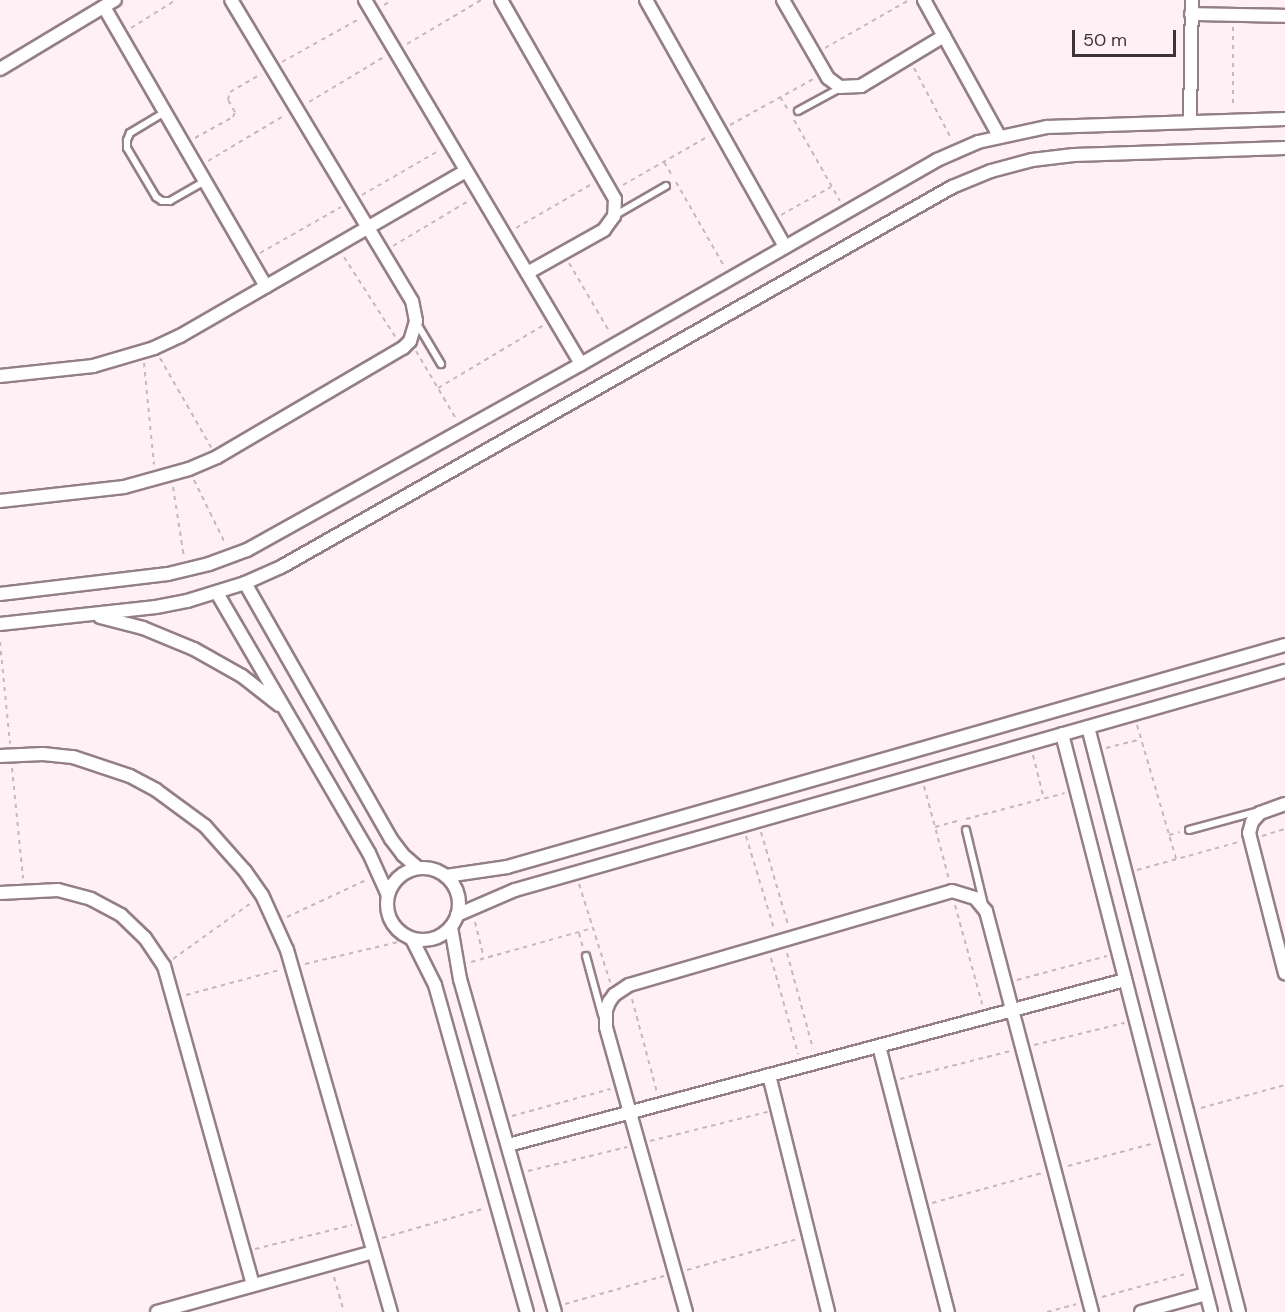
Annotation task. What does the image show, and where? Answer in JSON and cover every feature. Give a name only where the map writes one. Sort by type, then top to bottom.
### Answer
[{"type":"street","points":[[0,501],[123,486],[156,480],[189,469],[217,457],[406,345],[416,321],[411,301],[231,0]]},
{"type":"street","points":[[365,0],[581,364]]},
{"type":"street","points":[[501,0],[613,190],[614,216],[604,230],[527,273]]},
{"type":"street","points":[[646,0],[785,247]]},
{"type":"street","points":[[783,0],[825,72],[840,87],[861,86],[944,36]]},
{"type":"street","points":[[924,0],[999,136]]},
{"type":"street","points":[[1190,122],[1192,0]]},
{"type":"street","points":[[0,69],[110,3],[120,34],[266,286]]},
{"type":"street","points":[[1191,14],[1285,16]]},
{"type":"street","points":[[0,594],[186,571],[231,556],[262,542],[957,150],[999,136],[1047,127],[1285,119]]},
{"type":"street","points":[[0,624],[156,608],[217,593],[280,567],[971,179],[1011,165],[1064,156],[1285,148]]},
{"type":"street","points":[[0,376],[93,366],[148,350],[266,286],[466,171]]},
{"type":"street","points":[[245,583],[396,847],[418,868]]},
{"type":"street","points":[[217,593],[379,873],[388,895],[390,918],[399,931],[412,939],[429,940],[451,927],[458,915],[515,890],[1285,670]]},
{"type":"street","points":[[90,615],[143,628],[194,649],[242,676],[285,709]]},
{"type":"street","points":[[446,876],[507,867],[1285,645]]},
{"type":"street","points":[[1088,727],[1239,1312]]},
{"type":"street","points":[[1062,734],[1211,1312]]},
{"type":"street","points":[[0,756],[43,754],[73,757],[130,776],[156,790],[205,826],[226,847],[262,895],[288,950],[391,1312]]},
{"type":"street","points":[[1285,804],[1265,810],[1252,822],[1250,839],[1285,973]]},
{"type":"street","points":[[388,895],[399,877],[418,868],[433,869],[446,876],[456,890],[458,915]]},
{"type":"street","points":[[0,893],[58,890],[91,899],[120,915],[145,938],[164,966],[253,1285]]},
{"type":"street","points":[[686,1312],[606,1027],[606,1010],[614,994],[629,985],[952,891],[975,898],[986,911],[1091,1306]]},
{"type":"street","points":[[451,927],[457,966],[555,1312]]},
{"type":"street","points":[[412,939],[435,985],[527,1312]]},
{"type":"street","points":[[508,1145],[1125,980]]},
{"type":"street","points":[[879,1046],[948,1312]]},
{"type":"street","points":[[769,1075],[828,1312]]},
{"type":"street","points":[[157,1312],[330,1264],[372,1246]]},
{"type":"street","points":[[1141,1312],[1206,1294]]},
{"type":"lane","points":[[798,111],[840,87]]},
{"type":"lane","points":[[165,111],[130,133],[126,144],[133,158],[156,197],[162,201],[170,201],[205,181]]},
{"type":"lane","points":[[614,216],[666,186]]},
{"type":"lane","points":[[416,321],[441,364]]},
{"type":"lane","points":[[1189,830],[1265,810]]},
{"type":"lane","points":[[966,830],[986,911]]},
{"type":"lane","points":[[586,957],[606,1027]]},
{"type":"path","points":[[120,34],[176,0]]},
{"type":"path","points":[[197,167],[481,0]]},
{"type":"path","points":[[814,54],[909,0]]},
{"type":"path","points":[[184,144],[233,117],[235,112],[228,100],[230,92],[372,12]]},
{"type":"path","points":[[1233,15],[1233,120]]},
{"type":"path","points":[[908,58],[957,150]]},
{"type":"path","points":[[613,190],[825,72]]},
{"type":"path","points":[[780,97],[847,212]]},
{"type":"path","points":[[250,259],[451,144]]},
{"type":"path","points":[[664,162],[731,278]]},
{"type":"path","points":[[504,235],[605,176]]},
{"type":"path","points":[[770,221],[832,187]]},
{"type":"path","points":[[382,252],[480,195]]},
{"type":"path","points":[[337,246],[438,388],[463,430]]},
{"type":"path","points":[[563,253],[616,344]]},
{"type":"path","points":[[438,388],[554,319]]},
{"type":"path","points":[[148,350],[217,457]]},
{"type":"path","points":[[148,350],[156,480]]},
{"type":"path","points":[[189,469],[231,556]]},
{"type":"path","points":[[171,475],[186,571]]},
{"type":"path","points":[[1133,714],[1176,859]]},
{"type":"path","points":[[1095,752],[1141,739]]},
{"type":"path","points":[[1031,743],[1044,799]]},
{"type":"path","points":[[935,827],[1077,790]]},
{"type":"path","points":[[758,821],[801,1066]]},
{"type":"path","points":[[742,825],[817,1062]]},
{"type":"path","points":[[1126,873],[1285,829]]},
{"type":"path","points":[[276,922],[379,873]]},
{"type":"path","points":[[576,873],[614,994]]},
{"type":"path","points":[[164,966],[262,895]]},
{"type":"path","points":[[471,908],[484,958]]},
{"type":"path","points":[[457,966],[593,928]]},
{"type":"path","points":[[579,932],[586,957]]},
{"type":"path","points":[[1005,984],[1118,953]]},
{"type":"path","points":[[629,985],[660,1104]]},
{"type":"path","points":[[500,1119],[622,1085]]},
{"type":"path","points":[[1187,1111],[1285,1085]]},
{"type":"path","points":[[372,1246],[496,1205]]},
{"type":"path","points":[[244,1252],[365,1221]]},
{"type":"path","points":[[330,1264],[344,1312]]},
{"type":"path","points":[[1047,1312],[1091,1306],[1200,1270]]}]
